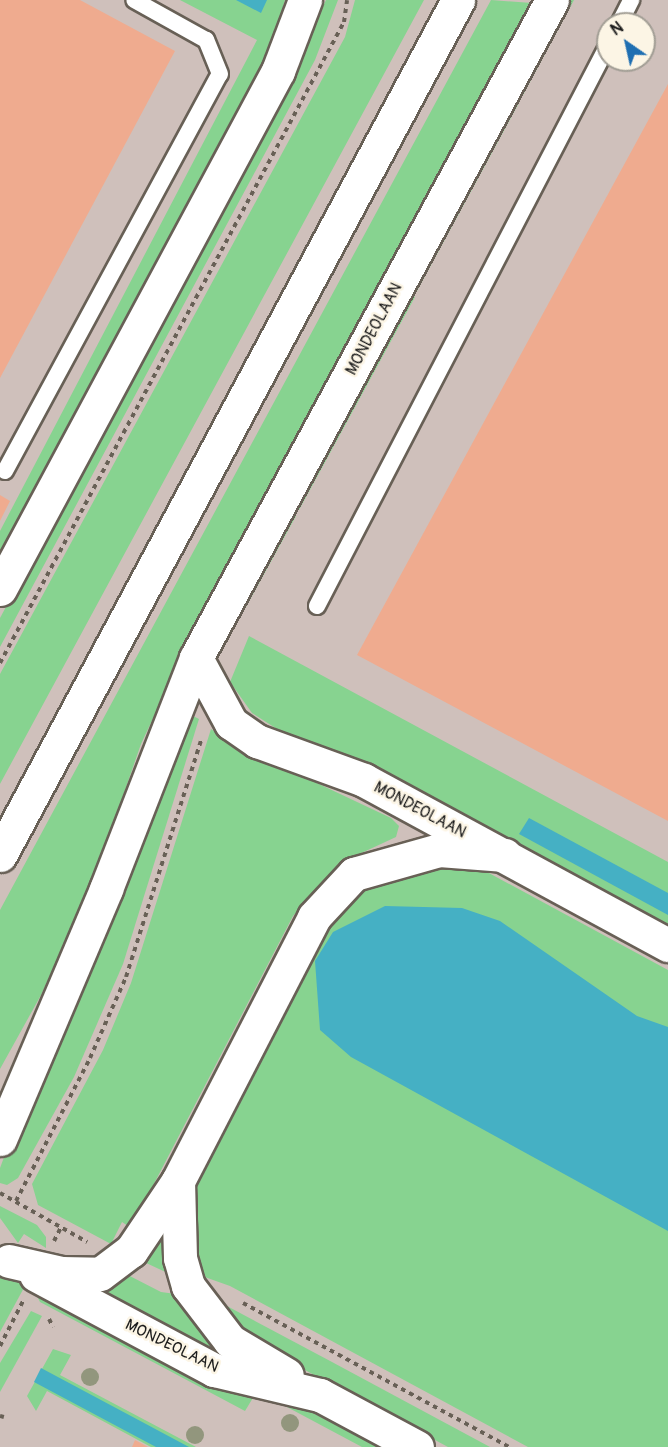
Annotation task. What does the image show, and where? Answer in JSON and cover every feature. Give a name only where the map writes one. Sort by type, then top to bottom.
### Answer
[{"type":"street","points":[[0,589],[278,71],[305,0]]},
{"type":"street","points":[[0,855],[458,0]]},
{"type":"street","name":"MONDEOLAAN","points":[[54,1007],[106,889],[196,658],[552,0]]},
{"type":"street","name":"MONDEOLAAN","points":[[196,658],[231,723],[257,741],[364,780],[668,945]]},
{"type":"street","points":[[5,1258],[61,1273],[100,1274],[130,1251],[178,1181],[314,917],[354,874],[439,850],[505,855]]},
{"type":"street","points":[[0,1089],[54,1007]]},
{"type":"street","points":[[0,1139],[54,1007]]},
{"type":"street","points":[[178,1181],[180,1258],[188,1286],[230,1341],[320,1395]]},
{"type":"street","name":"MONDEOLAAN","points":[[5,1258],[214,1370],[320,1395],[417,1447]]},
{"type":"lane","points":[[4,471],[220,74],[206,40],[134,0]]},
{"type":"lane","points":[[317,606],[596,68]]},
{"type":"path","points":[[0,663],[344,22],[347,0]]},
{"type":"path","points":[[16,1201],[90,1058],[126,976],[201,738]]},
{"type":"path","points":[[0,1193],[92,1244]]},
{"type":"path","points":[[0,1346],[24,1298]]},
{"type":"path","points":[[240,1302],[509,1447]]},
{"type":"shaded area","points":[[0,0],[668,0],[668,1447],[0,1447]]},
{"type":"green space","points":[[180,0],[285,0],[272,44],[0,553],[0,531],[257,40]]},
{"type":"green space","points":[[326,0],[338,0],[315,60],[0,647],[0,618],[267,123]]},
{"type":"green space","points":[[355,0],[424,0],[0,784],[0,674],[345,37]]},
{"type":"green space","points":[[491,0],[532,3],[186,648],[141,744],[97,871],[41,995],[0,1069],[0,910]]},
{"type":"green space","points":[[571,0],[574,0],[523,95],[520,94]]},
{"type":"green space","points":[[517,99],[520,101],[417,291],[414,289]]},
{"type":"green space","points":[[411,294],[415,297],[299,510],[296,508]]},
{"type":"green space","points":[[292,514],[296,516],[246,607],[243,606]]},
{"type":"green space","points":[[249,636],[668,862],[668,931],[348,757],[277,729],[252,713],[230,682]]},
{"type":"green space","points":[[189,714],[199,719],[123,964],[74,1077],[18,1178],[7,1185],[0,1183],[0,1168],[33,1081]]},
{"type":"green space","points":[[211,729],[230,742],[391,818],[399,826],[396,837],[342,862],[293,916],[131,1228],[122,1222],[111,1244],[38,1205],[32,1184],[103,1050],[131,983]]},
{"type":"green space","points":[[440,861],[487,872],[668,970],[668,1447],[528,1447],[230,1286],[199,1275],[191,1249],[192,1198],[207,1155],[330,919],[356,893],[389,874]]},
{"type":"green space","points":[[0,1206],[37,1225],[46,1237],[46,1248],[24,1234],[18,1243],[0,1218]]},
{"type":"green space","points":[[159,1214],[174,1276],[144,1262],[153,1246]]},
{"type":"green space","points":[[0,1269],[26,1284],[0,1332]]},
{"type":"green space","points":[[122,1272],[161,1292],[183,1295],[223,1358],[77,1286]]},
{"type":"green space","points":[[40,1289],[258,1386],[382,1447],[362,1447],[257,1391],[245,1411],[40,1302],[37,1296]]},
{"type":"green space","points":[[212,1298],[490,1447],[448,1447],[264,1348],[238,1328]]},
{"type":"green space","points":[[31,1311],[42,1316],[0,1392],[0,1363]]},
{"type":"green space","points":[[53,1349],[71,1355],[60,1375],[196,1447],[151,1447],[47,1391],[36,1411],[27,1396]]},
{"type":"water","points":[[236,0],[267,0],[261,13]]},
{"type":"water","points":[[529,818],[668,893],[668,915],[519,834]]},
{"type":"water","points":[[385,906],[462,908],[500,921],[637,1016],[668,1027],[668,1231],[351,1057],[320,1030],[315,961],[333,932]]},
{"type":"water","points":[[41,1368],[189,1447],[156,1447],[34,1382]]},
{"type":"building","points":[[0,0],[80,0],[175,51],[0,378]]},
{"type":"building","points":[[668,84],[668,821],[357,655]]},
{"type":"building","points":[[0,495],[10,501],[0,521]]},
{"type":"building","points":[[135,1440],[148,1447],[132,1447]]}]
